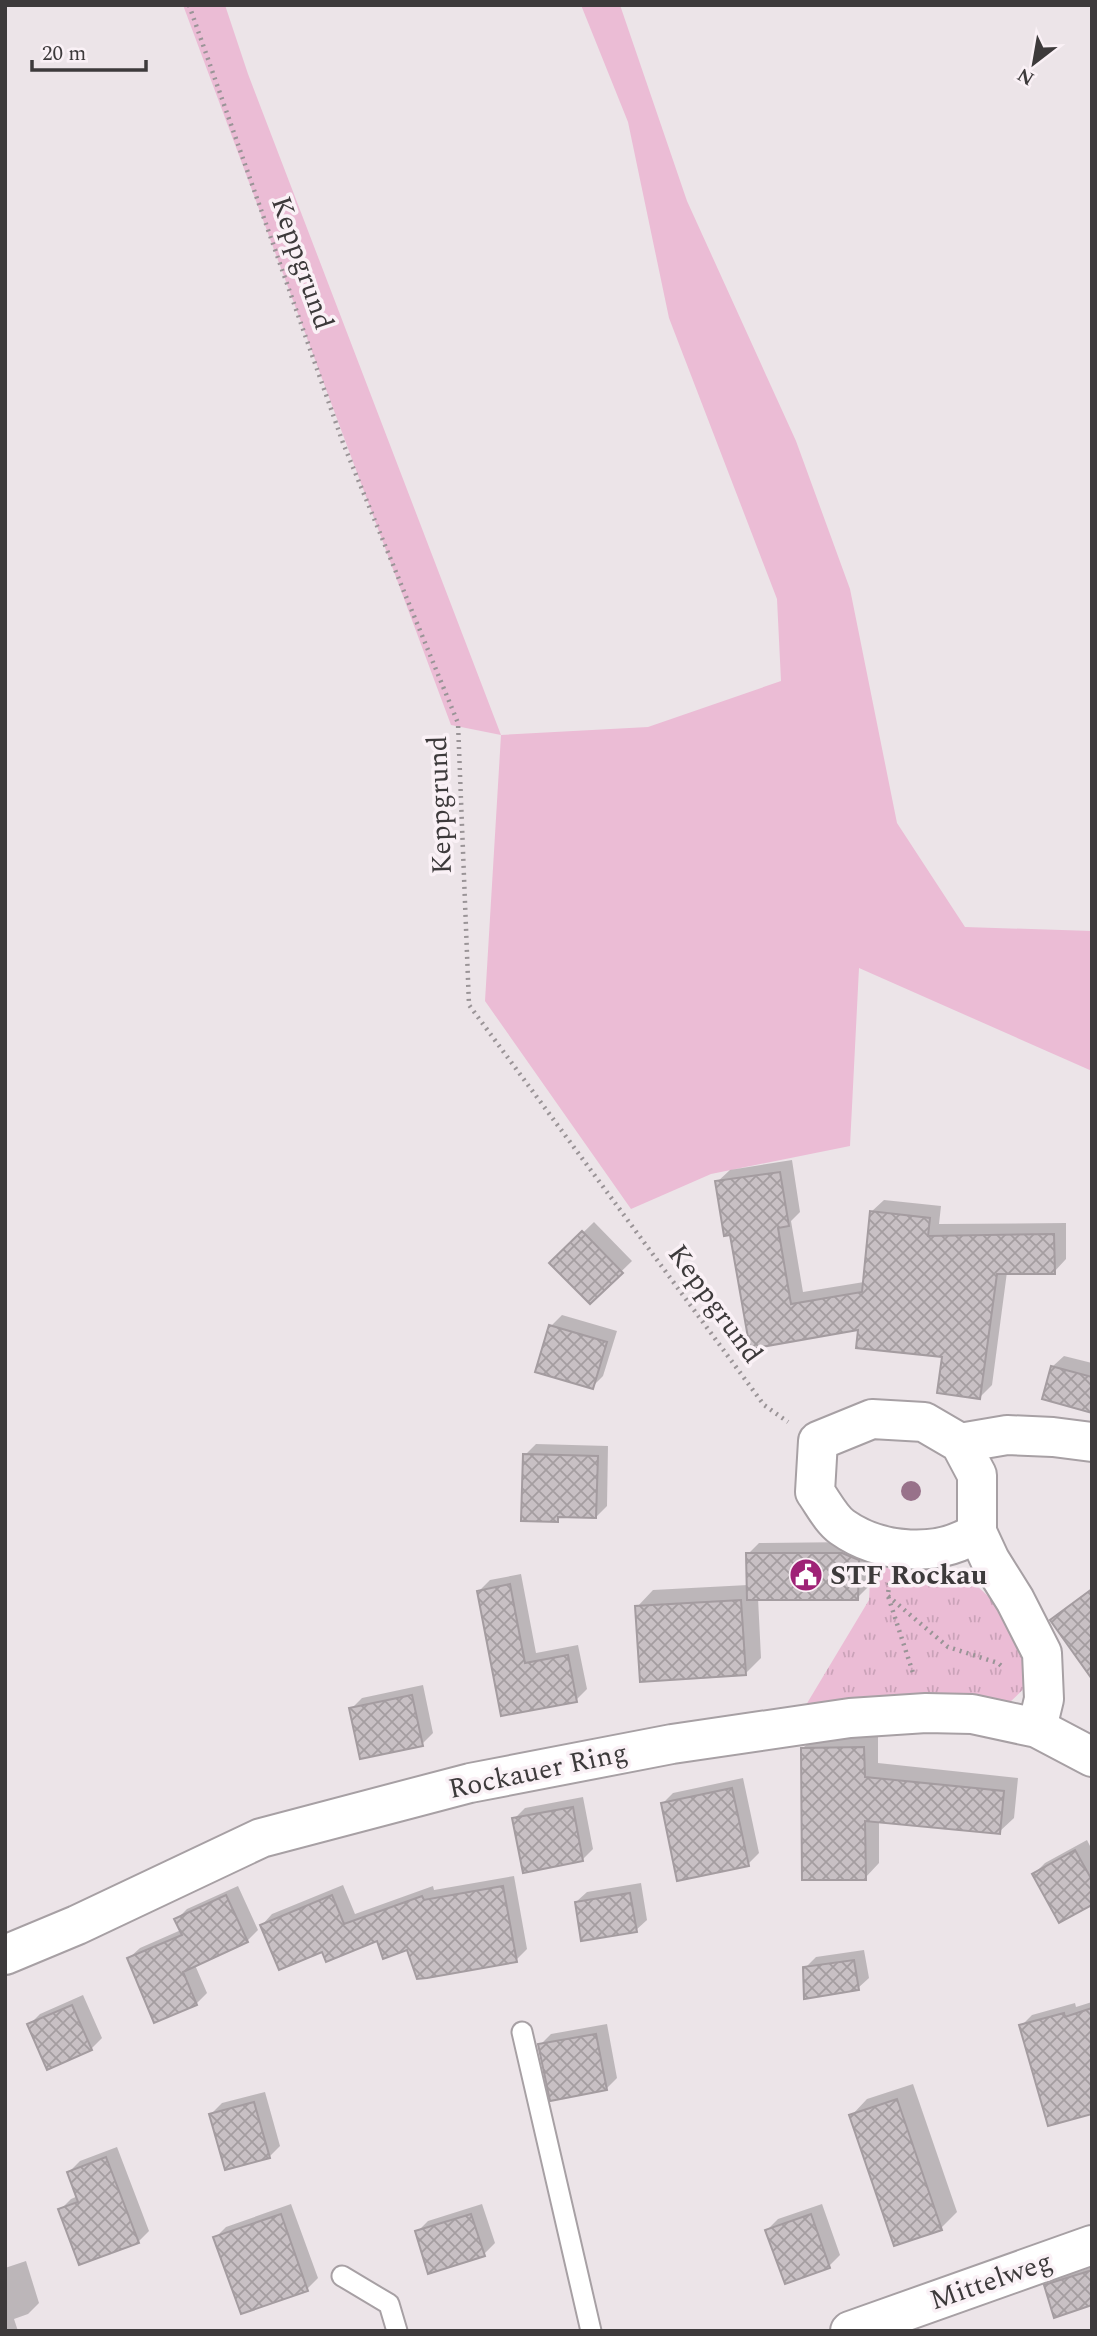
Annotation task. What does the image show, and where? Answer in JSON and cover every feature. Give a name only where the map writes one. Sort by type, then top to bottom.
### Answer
[{"type":"street","points":[[977,1532],[962,1542],[931,1550],[893,1546],[866,1539],[840,1526],[815,1492],[818,1441],[872,1419],[924,1422],[960,1443],[977,1475],[977,1532],[1042,1653],[1041,1714]]},
{"type":"street","points":[[960,1443],[1007,1436],[1053,1437],[1092,1442]]},
{"type":"street","name":"Rockauer Ring","points":[[5,1955],[77,1925],[261,1838],[470,1783],[672,1744],[850,1718],[926,1713],[1041,1714],[1092,1756]]},
{"type":"street","name":"Mittelweg","points":[[850,2331],[1092,2245]]},
{"type":"lane","points":[[522,2032],[591,2331]]},
{"type":"lane","points":[[342,2276],[389,2304],[397,2331]]},
{"type":"path","name":"Keppgrund","points":[[189,5],[343,443],[458,723],[469,1005],[764,1405],[818,1441]]},
{"type":"path","points":[[893,1546],[888,1596],[926,1713]]},
{"type":"path","points":[[888,1596],[948,1647],[998,1663],[1041,1714]]},
{"type":"green space","points":[[183,5],[225,5],[248,74],[501,735],[451,725]]},
{"type":"green space","points":[[581,5],[620,5],[687,201],[796,441],[850,589],[897,823],[965,927],[1092,931],[1092,1071],[859,968],[850,1146],[711,1174],[631,1209],[485,1001],[501,735],[648,727],[781,681],[777,599],[669,318],[628,122]]},
{"type":"green space","points":[[871,1557],[932,1564],[977,1586],[997,1604],[1021,1638],[1031,1682],[1008,1704],[970,1698],[806,1705],[869,1600]]},
{"type":"building","points":[[780,1172],[789,1226],[778,1228],[791,1304],[862,1292],[870,1211],[930,1218],[928,1236],[1054,1234],[1055,1274],[997,1274],[980,1399],[937,1393],[942,1357],[856,1348],[858,1330],[750,1349],[730,1235],[724,1236],[715,1181]]},
{"type":"building","points":[[582,1231],[623,1273],[590,1304],[549,1263]]},
{"type":"building","points":[[549,1325],[607,1342],[593,1389],[535,1372]]},
{"type":"building","points":[[1051,1366],[1092,1377],[1092,1413],[1042,1399]]},
{"type":"building","points":[[523,1454],[598,1456],[596,1518],[558,1517],[558,1522],[521,1521]]},
{"type":"building","points":[[746,1553],[842,1553],[859,1560],[858,1600],[747,1600]]},
{"type":"building","points":[[510,1584],[525,1663],[568,1655],[577,1702],[501,1716],[477,1591]]},
{"type":"building","points":[[1092,1589],[1092,1679],[1050,1620]]},
{"type":"building","points":[[741,1600],[746,1675],[640,1682],[635,1606]]},
{"type":"building","points":[[412,1695],[423,1746],[360,1759],[349,1708]]},
{"type":"building","points":[[864,1747],[865,1777],[1004,1791],[1000,1834],[865,1821],[866,1880],[802,1880],[801,1748]]},
{"type":"building","points":[[732,1788],[749,1866],[677,1881],[661,1803]]},
{"type":"building","points":[[573,1807],[583,1861],[523,1873],[512,1818]]},
{"type":"building","points":[[1075,1850],[1092,1880],[1092,1905],[1059,1923],[1032,1874]]},
{"type":"building","points":[[503,1886],[517,1962],[427,1978],[417,1979],[407,1950],[383,1959],[377,1941],[326,1962],[322,1952],[279,1970],[260,1925],[332,1895],[344,1924],[422,1896],[424,1900]]},
{"type":"building","points":[[630,1893],[637,1932],[581,1941],[575,1902]]},
{"type":"building","points":[[226,1895],[248,1942],[183,1972],[197,2005],[154,2023],[127,1958],[182,1935],[174,1919]]},
{"type":"building","points":[[854,1960],[859,1990],[804,1999],[803,1967]]},
{"type":"building","points":[[72,2005],[92,2050],[47,2070],[27,2024]]},
{"type":"building","points":[[1092,2008],[1092,2114],[1048,2126],[1019,2025],[1064,2013],[1065,2017]]},
{"type":"building","points":[[596,2034],[607,2090],[550,2101],[538,2044]]},
{"type":"building","points":[[897,2099],[942,2230],[894,2246],[849,2115]]},
{"type":"building","points":[[254,2102],[270,2158],[225,2170],[209,2114]]},
{"type":"building","points":[[106,2157],[139,2243],[79,2265],[58,2209],[78,2202],[67,2172]]},
{"type":"building","points":[[281,2214],[308,2291],[241,2314],[213,2237]]},
{"type":"building","points":[[471,2214],[485,2256],[428,2274],[415,2231]]},
{"type":"building","points":[[811,2214],[830,2268],[785,2284],[765,2230]]},
{"type":"building","points":[[1092,2270],[1092,2305],[1054,2318],[1044,2285]]},
{"type":"place","name":"STF Rockau","points":[[806,1575]]}]
